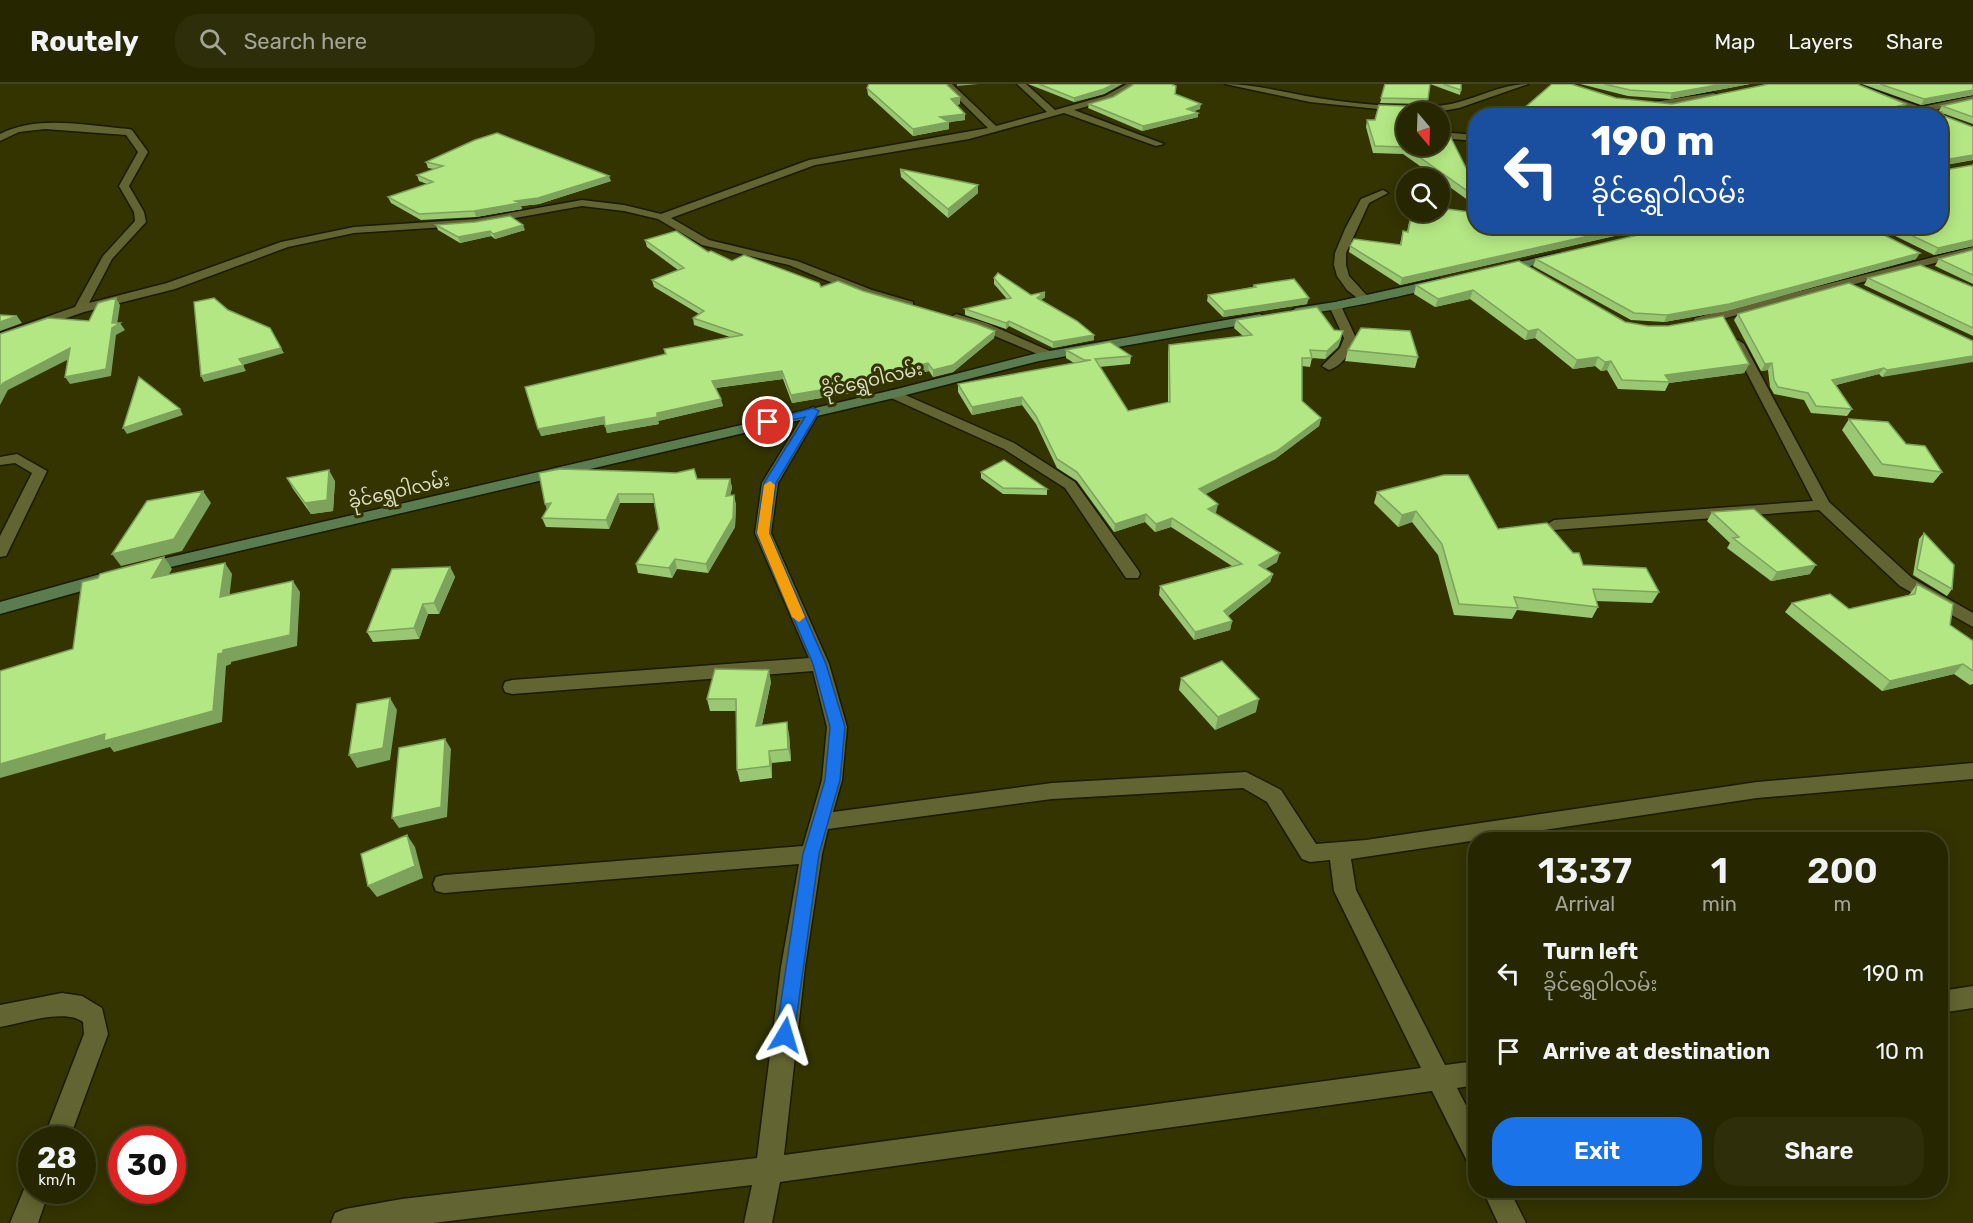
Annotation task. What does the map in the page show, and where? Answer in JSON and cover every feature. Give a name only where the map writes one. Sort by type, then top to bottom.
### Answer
[{"type":"street","points":[[946,84],[994,129]]},
{"type":"street","points":[[1021,84],[1053,113]]},
{"type":"street","points":[[662,217],[813,162],[969,136],[1108,98],[1133,84]]},
{"type":"street","points":[[1229,84],[1288,96],[1396,107]]},
{"type":"street","points":[[1450,107],[1524,84]]},
{"type":"street","points":[[1846,84],[1914,108]]},
{"type":"street","points":[[1635,102],[1670,104],[1723,94]]},
{"type":"street","points":[[1930,108],[1973,99]]},
{"type":"street","points":[[1065,110],[1159,144]]},
{"type":"street","points":[[0,138],[17,129],[45,126],[129,132],[143,152],[124,186],[139,212],[141,222],[107,258],[80,309]]},
{"type":"street","points":[[1450,136],[1468,137]]},
{"type":"street","points":[[1365,300],[1349,288],[1341,272],[1338,258],[1365,201],[1383,193]]},
{"type":"street","points":[[0,337],[80,309],[171,286],[285,244],[354,230],[476,222],[582,203],[624,208],[662,217],[706,243],[794,263],[868,293],[925,309]]},
{"type":"street","points":[[1682,325],[1918,265],[1935,267],[1973,250]]},
{"type":"street","points":[[1913,251],[1935,267]]},
{"type":"street","points":[[1487,273],[1575,252]]},
{"type":"street","points":[[1520,265],[1538,276]]},
{"type":"street","name":"ခိုင်ရွှေဝါလမ်း","points":[[0,608],[121,574],[1052,355],[1186,329],[1335,306],[1454,280]]},
{"type":"street","points":[[1847,284],[1868,294]]},
{"type":"street","points":[[1329,366],[1346,349],[1350,338],[1335,306]]},
{"type":"street","points":[[948,316],[982,326],[1052,355]]},
{"type":"street","points":[[1723,316],[1823,505],[1906,582],[1973,621]]},
{"type":"street","points":[[894,394],[1009,446],[1070,485],[1132,574]]},
{"type":"street","points":[[758,1223],[769,1170],[792,979],[811,854],[832,780],[837,727],[820,664],[763,533],[770,483],[813,411]]},
{"type":"street","points":[[0,460],[16,458],[40,471],[0,552]]},
{"type":"street","points":[[1554,525],[1823,505]]},
{"type":"street","points":[[512,687],[820,664]]},
{"type":"street","points":[[1481,832],[1756,790],[1973,771]]},
{"type":"street","points":[[821,822],[1052,791],[1246,780],[1274,796],[1311,853],[1389,846],[1468,834]]},
{"type":"street","points":[[1340,851],[1345,891],[1468,1136]]},
{"type":"street","points":[[444,884],[811,854]]},
{"type":"street","points":[[1948,1001],[1973,997]]},
{"type":"street","points":[[0,1016],[62,1004],[82,1007],[94,1016],[96,1034],[61,1126]]},
{"type":"street","points":[[345,1223],[414,1211],[769,1170],[1468,1074]]},
{"type":"street","points":[[1500,1198],[1512,1223]]},
{"type":"street","points":[[24,1223],[31,1204]]},
{"type":"building","points":[[869,84],[946,84],[960,97],[951,99],[965,114],[940,117],[949,122],[913,129],[867,88]]},
{"type":"building","points":[[1039,84],[1114,84],[1074,98]]},
{"type":"building","points":[[1134,84],[1176,86],[1175,94],[1201,104],[1187,109],[1198,113],[1143,126],[1089,104],[1113,97]]},
{"type":"building","points":[[1385,84],[1430,84],[1428,99],[1381,98]]},
{"type":"building","points":[[1443,84],[1461,84],[1461,90]]},
{"type":"building","points":[[1552,84],[1571,84],[1616,98],[1672,104],[1769,84],[1857,84],[1906,104],[1891,108],[1524,108]]},
{"type":"building","points":[[1604,84],[1723,84],[1672,93],[1630,90]]},
{"type":"building","points":[[1880,84],[1973,84],[1973,90],[1924,99]]},
{"type":"building","points":[[1973,99],[1973,117],[1948,108],[1942,106]]},
{"type":"building","points":[[1379,105],[1396,106],[1396,147],[1375,146],[1367,120],[1375,120]]},
{"type":"building","points":[[1948,118],[1973,127],[1973,155],[1948,159]]},
{"type":"building","points":[[497,133],[609,176],[538,198],[515,201],[520,203],[474,211],[419,214],[388,197],[433,182],[417,175],[443,166],[426,162],[475,140]]},
{"type":"building","points":[[1450,136],[1468,172],[1468,191],[1450,179],[1450,168],[1435,168],[1418,156],[1450,156]]},
{"type":"building","points":[[1973,165],[1973,240],[1938,248],[1909,234],[1948,234],[1948,169]]},
{"type":"building","points":[[900,169],[978,185],[948,209]]},
{"type":"building","points":[[1450,209],[1468,212],[1468,234],[1597,234],[1402,278],[1350,246],[1354,239],[1401,245],[1403,231],[1408,232],[1410,222],[1450,222]]},
{"type":"building","points":[[510,216],[523,225],[493,234],[490,231],[458,237],[436,225],[475,222]]},
{"type":"building","points":[[676,231],[708,252],[711,251],[732,261],[744,255],[819,283],[821,287],[838,281],[863,291],[995,331],[953,365],[933,370],[928,363],[853,381],[856,384],[791,395],[782,371],[712,381],[721,399],[657,413],[657,417],[605,426],[604,417],[538,429],[525,387],[666,354],[664,349],[743,335],[693,318],[704,311],[652,280],[684,268],[645,240]]},
{"type":"building","points":[[1642,234],[1882,234],[1920,253],[1729,304],[1667,315],[1634,313],[1536,259]]},
{"type":"building","points":[[1973,250],[1973,275],[1939,259]]},
{"type":"building","points":[[1519,261],[1625,322],[1648,326],[1668,326],[1723,316],[1749,364],[1665,375],[1670,382],[1622,380],[1611,361],[1605,362],[1598,357],[1577,360],[1538,329],[1528,331],[1473,290],[1438,299],[1416,285]]},
{"type":"building","points":[[1920,265],[1973,287],[1973,328],[1868,278]]},
{"type":"building","points":[[998,273],[1031,295],[1045,292],[1037,298],[1077,321],[1094,335],[1053,342],[1009,321],[1006,323],[965,309],[1011,298],[994,278]]},
{"type":"building","points":[[1294,279],[1309,298],[1224,311],[1208,295],[1256,287],[1254,285]]},
{"type":"building","points":[[1849,283],[1973,341],[1973,356],[1887,370],[1884,368],[1832,380],[1852,409],[1816,406],[1808,393],[1778,387],[1774,380],[1772,363],[1765,364],[1738,314]]},
{"type":"building","points":[[116,298],[112,323],[120,323],[112,328],[106,369],[65,377],[70,348],[3,383],[0,388],[0,334],[48,318],[89,321],[98,303]]},
{"type":"building","points":[[214,298],[228,310],[270,328],[281,348],[239,359],[243,365],[201,376],[194,302]]},
{"type":"building","points":[[1317,307],[1334,330],[1343,331],[1340,339],[1327,351],[1310,350],[1312,358],[1302,358],[1302,401],[1321,418],[1277,451],[1199,489],[1218,504],[1208,509],[1280,553],[1259,565],[1273,574],[1224,611],[1232,621],[1195,632],[1160,586],[1242,564],[1172,518],[1156,524],[1146,514],[1115,524],[1077,472],[1057,459],[1036,416],[1022,397],[972,407],[958,384],[1091,360],[1084,360],[1066,350],[1110,342],[1131,356],[1095,359],[1128,411],[1170,402],[1169,345],[1252,335],[1236,320]]},
{"type":"building","points":[[0,315],[17,316],[0,322]]},
{"type":"building","points":[[1361,328],[1410,331],[1418,357],[1348,350]]},
{"type":"building","points":[[139,377],[180,409],[123,428]]},
{"type":"building","points":[[1849,419],[1888,422],[1906,444],[1925,446],[1942,472],[1882,464]]},
{"type":"building","points":[[1004,460],[1047,489],[1003,488],[981,472]]},
{"type":"building","points":[[560,469],[676,473],[694,469],[697,479],[730,479],[726,496],[734,495],[733,518],[706,564],[675,559],[669,568],[636,564],[659,529],[653,494],[618,494],[606,520],[542,518],[551,503],[545,504],[539,473]]},
{"type":"building","points":[[329,470],[327,500],[305,503],[287,478]]},
{"type":"building","points":[[1444,475],[1468,475],[1498,529],[1547,523],[1573,553],[1579,553],[1583,565],[1646,568],[1659,592],[1593,589],[1598,607],[1514,597],[1518,608],[1459,604],[1442,544],[1416,511],[1402,515],[1377,492]]},
{"type":"building","points":[[203,491],[174,539],[112,554],[147,501]]},
{"type":"building","points":[[1754,509],[1816,565],[1777,572],[1733,538],[1739,537],[1712,512]]},
{"type":"building","points":[[1924,533],[1954,565],[1952,589],[1917,569]]},
{"type":"building","points":[[164,557],[152,578],[225,563],[220,597],[293,581],[290,635],[223,650],[223,653],[218,654],[213,711],[104,741],[105,734],[0,764],[0,671],[73,649],[82,582],[98,578],[100,574]]},
{"type":"building","points":[[450,567],[434,603],[423,604],[414,628],[367,632],[392,569]]},
{"type":"building","points":[[1917,584],[1953,604],[1950,625],[1973,641],[1973,671],[1963,664],[1890,681],[1792,603],[1830,594],[1849,609],[1915,594]]},
{"type":"building","points":[[1222,661],[1259,699],[1218,717],[1181,678]]},
{"type":"building","points":[[715,669],[769,670],[756,726],[787,722],[788,749],[769,751],[770,766],[737,770],[736,699],[707,699]]},
{"type":"building","points":[[390,698],[383,748],[349,755],[357,704]]},
{"type":"building","points":[[445,739],[441,807],[392,818],[399,748]]},
{"type":"building","points":[[407,835],[415,866],[368,886],[361,854]]},
{"type":"slow traffic","points":[[770,485],[763,533],[799,617]]},
{"type":"route","points":[[768,422],[813,411],[770,483],[763,533],[820,664],[837,727],[832,780],[811,854],[785,1035]]}]
